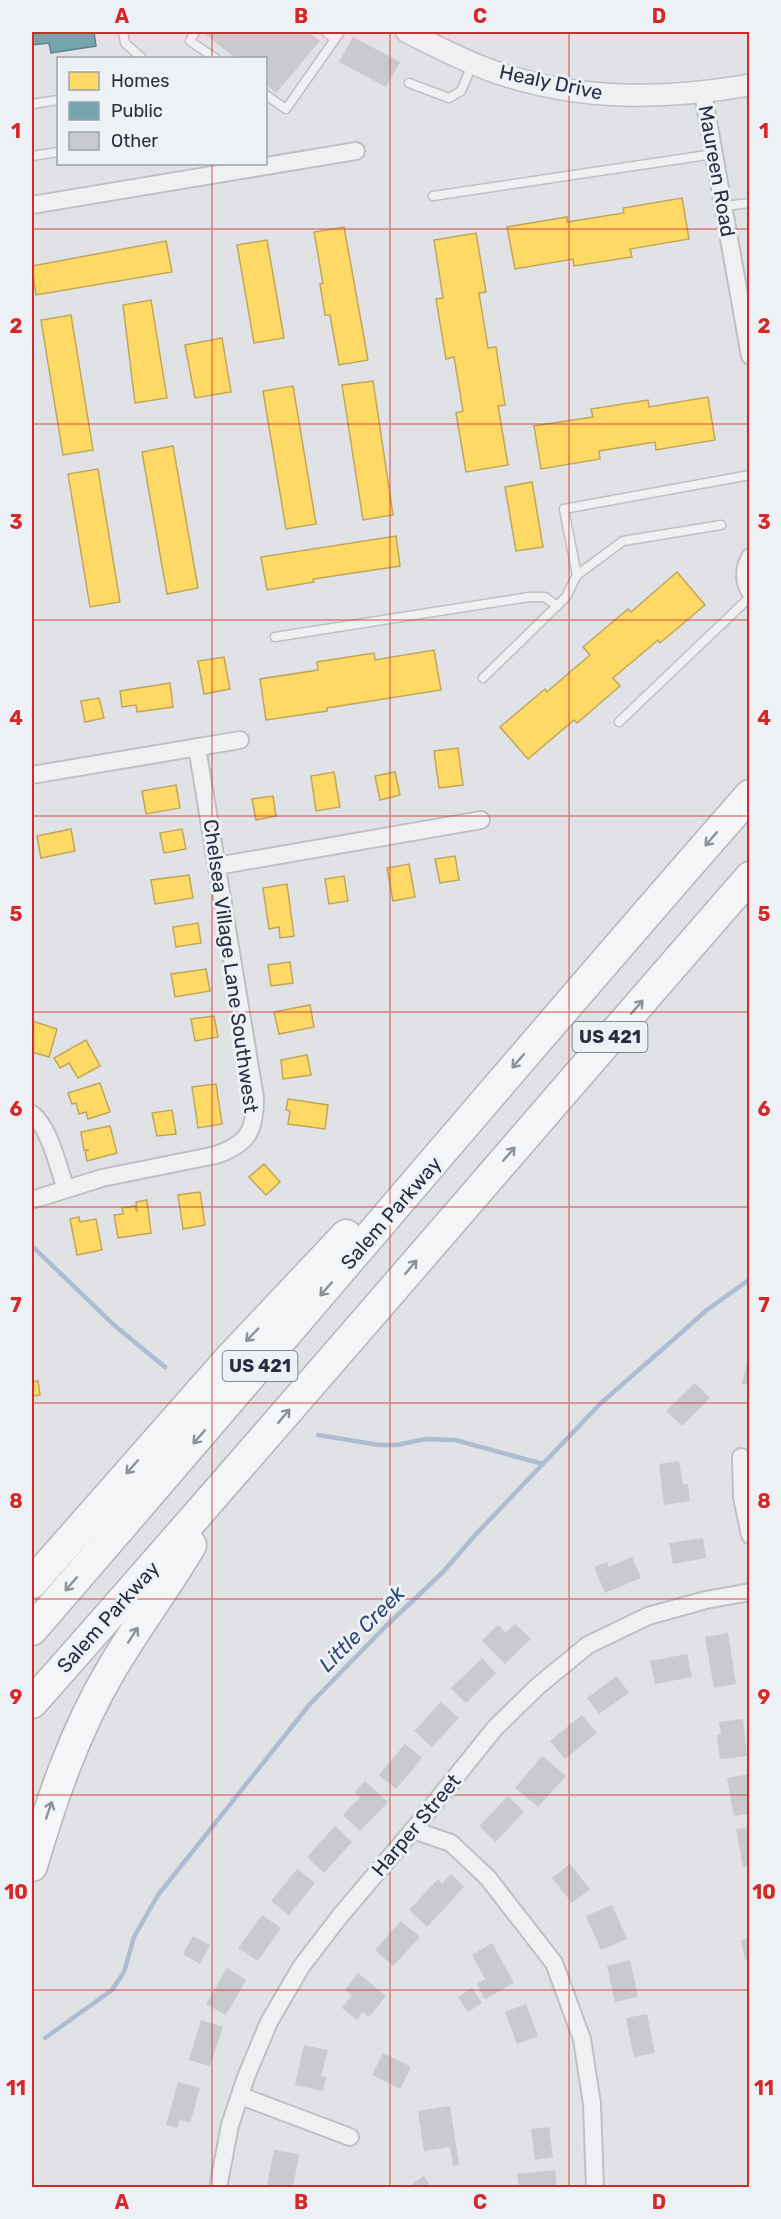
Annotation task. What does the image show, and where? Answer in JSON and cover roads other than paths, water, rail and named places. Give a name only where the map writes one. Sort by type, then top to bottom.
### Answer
[{"type":"highway","name":"Salem Parkway","points":[[32,1630],[485,1100],[750,795]]},
{"type":"highway","name":"Salem Parkway","points":[[32,1703],[213,1498],[470,1198],[750,877]]},
{"type":"highway","points":[[32,1583],[230,1358],[439,1135],[485,1100]]},
{"type":"highway","points":[[32,1866],[57,1788],[91,1707],[133,1635],[188,1551],[213,1498]]},
{"type":"street","name":"Healy Drive","points":[[407,32],[495,72],[538,84],[576,91],[647,96],[703,93],[750,85]]},
{"type":"street","name":"Maureen Road","points":[[703,93],[750,356]]},
{"type":"street","points":[[267,164],[356,151]]},
{"type":"street","points":[[32,205],[260,165]]},
{"type":"street","points":[[750,557],[744,573],[750,592]]},
{"type":"street","points":[[32,774],[240,740]]},
{"type":"street","name":"Chelsea Village Lane Southwest","points":[[32,1200],[102,1178],[216,1155],[232,1149],[245,1138],[255,1121],[255,1098],[197,747]]},
{"type":"street","points":[[217,866],[481,820]]},
{"type":"street","points":[[32,1114],[47,1136],[66,1189]]},
{"type":"street","points":[[741,1457],[742,1497],[750,1535]]},
{"type":"street","name":"Harper Street","points":[[218,2187],[230,2125],[246,2077],[269,2022],[301,1967],[340,1916],[495,1728],[538,1686],[588,1646],[648,1616],[706,1600],[750,1592]]},
{"type":"street","points":[[413,1830],[451,1843],[488,1878],[554,1963],[582,2039],[592,2104],[595,2187]]},
{"type":"street","points":[[241,2096],[350,2137]]},
{"type":"lane","points":[[123,32],[124,43],[141,57]]},
{"type":"lane","points":[[195,32],[190,41],[214,57]]},
{"type":"lane","points":[[267,96],[286,109],[338,35],[326,32]]},
{"type":"lane","points":[[409,83],[449,98],[461,91],[473,63]]},
{"type":"lane","points":[[32,104],[57,100]]},
{"type":"lane","points":[[32,156],[57,152]]},
{"type":"lane","points":[[433,196],[714,154]]},
{"type":"lane","points":[[724,206],[750,203]]},
{"type":"lane","points":[[577,575],[564,510],[750,475]]},
{"type":"lane","points":[[483,678],[566,597],[577,575],[623,541],[721,525]]},
{"type":"lane","points":[[275,637],[529,597],[545,597],[557,606]]},
{"type":"lane","points":[[619,722],[750,597]]},
{"type":"waterway","points":[[32,1246],[114,1325],[165,1367]]},
{"type":"waterway","name":"Little Creek","points":[[45,2038],[112,1990],[124,1972],[134,1937],[158,1895],[310,1704],[384,1628],[443,1572],[600,1404],[707,1310],[750,1279]]},
{"type":"waterway","points":[[318,1435],[379,1445],[397,1445],[425,1439],[455,1440],[543,1464]]}]
